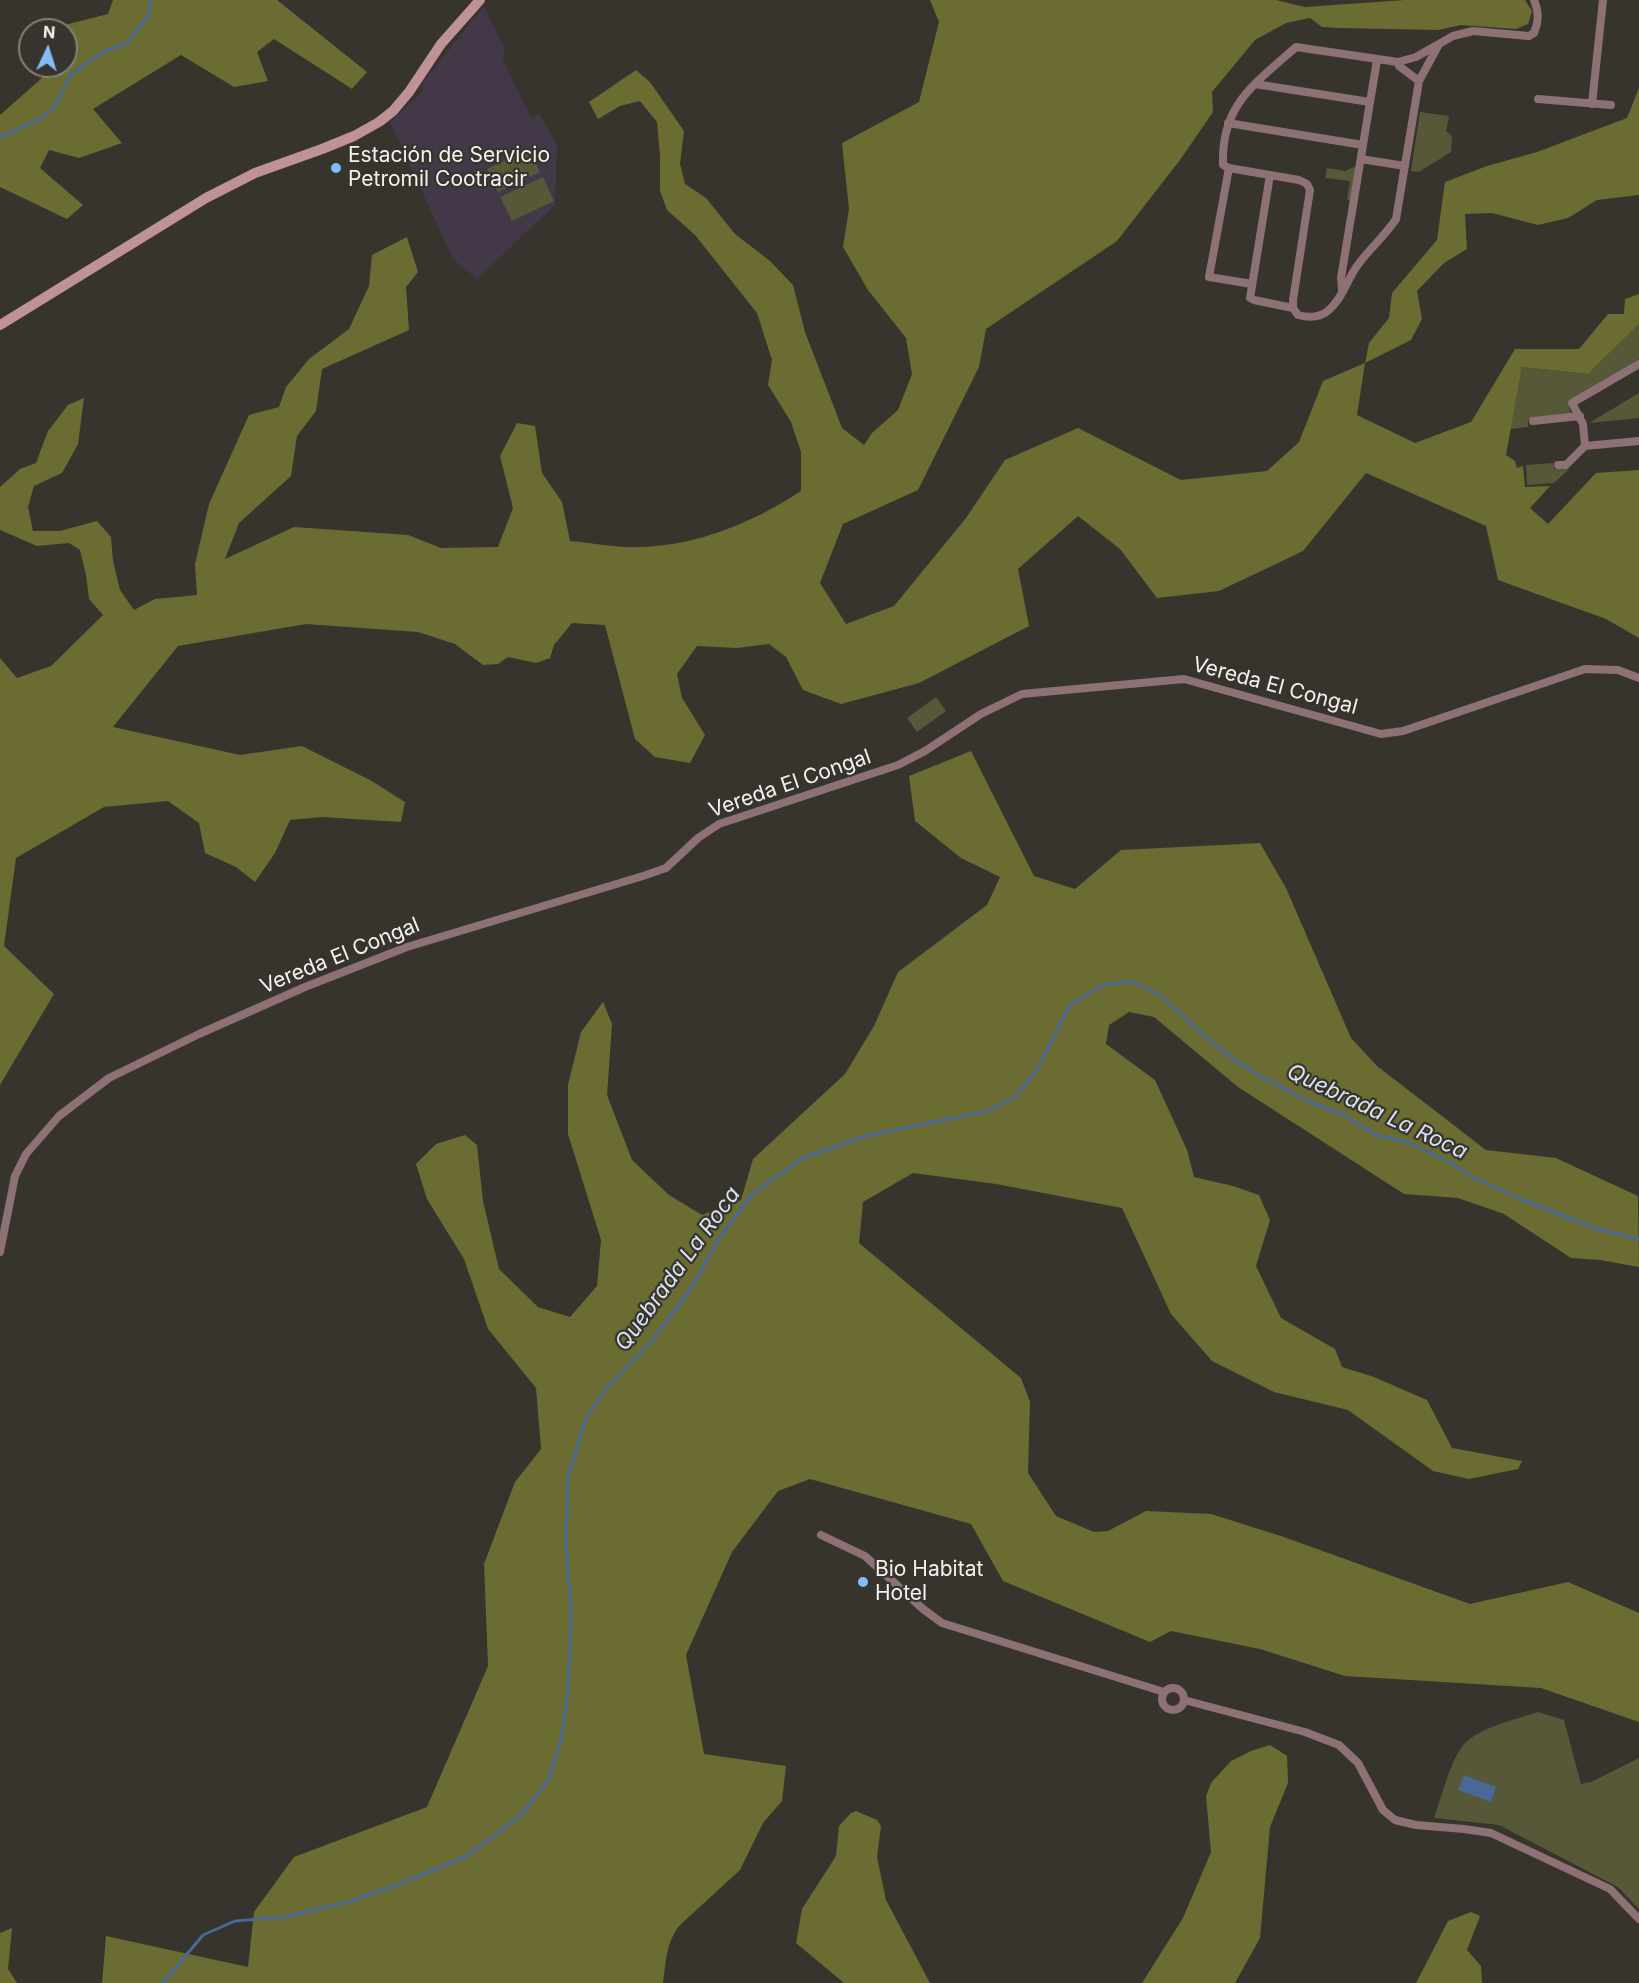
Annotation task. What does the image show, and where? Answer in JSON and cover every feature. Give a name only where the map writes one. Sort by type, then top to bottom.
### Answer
[{"type":"main road","points":[[0,325],[206,198],[237,182],[354,136],[379,122],[393,111],[409,92],[441,44],[480,0]]},
{"type":"street","points":[[1438,46],[1419,81],[1396,219],[1388,232],[1356,267],[1337,302],[1328,312],[1307,318],[1298,315],[1293,308],[1293,300],[1310,190],[1307,184],[1299,180],[1223,165],[1228,123],[1241,98],[1296,47],[1398,62],[1416,57],[1453,36],[1473,31],[1528,36],[1534,33],[1539,21],[1534,0]]},
{"type":"street","points":[[1592,104],[1603,0]]},
{"type":"street","points":[[1342,291],[1341,278],[1377,60]]},
{"type":"street","points":[[1398,62],[1399,66],[1419,81]]},
{"type":"street","points":[[1255,84],[1370,102]]},
{"type":"street","points":[[1538,99],[1611,105]]},
{"type":"street","points":[[1228,123],[1363,145]]},
{"type":"street","points":[[1361,159],[1405,166]]},
{"type":"street","points":[[1229,168],[1209,277],[1252,284]]},
{"type":"street","points":[[1270,175],[1250,297],[1254,300],[1293,308]]},
{"type":"street","points":[[1585,447],[1583,424],[1572,403],[1639,364]]},
{"type":"street","points":[[1533,421],[1580,416]]},
{"type":"street","points":[[1558,465],[1566,465],[1585,447],[1639,441]]},
{"type":"street","name":"Vereda El Congal","points":[[0,1252],[15,1176],[26,1154],[59,1116],[109,1078],[199,1034],[305,987],[407,947],[666,868],[698,838],[719,824],[898,765],[925,751],[981,714],[1022,694],[1184,679],[1381,734],[1403,731],[1585,669],[1618,670],[1639,678]]},
{"type":"street","points":[[820,1536],[865,1556],[923,1609],[942,1623],[1164,1692]]},
{"type":"street","points":[[1164,1692],[1170,1688],[1178,1688],[1185,1700]]},
{"type":"street","points":[[1164,1692],[1163,1703],[1168,1708],[1178,1709],[1185,1700]]},
{"type":"street","points":[[1185,1700],[1305,1732],[1340,1745],[1358,1763],[1383,1810],[1395,1820],[1416,1825],[1491,1833],[1610,1889],[1639,1919]]},
{"type":"shaded area","points":[[113,0],[277,0],[367,72],[352,89],[274,39],[257,52],[268,81],[234,87],[181,55],[93,109],[122,143],[79,158],[49,150],[40,168],[83,205],[67,219],[0,187],[0,115],[42,78],[78,78],[78,22],[108,14]]},
{"type":"shaded area","points":[[930,0],[1276,0],[1305,7],[1405,0],[1525,0],[1532,11],[1528,24],[1516,29],[1461,25],[1438,30],[1340,28],[1322,27],[1310,18],[1286,23],[1255,40],[1212,92],[1213,112],[1180,160],[1117,241],[986,329],[979,367],[918,490],[843,524],[820,583],[846,624],[894,606],[966,518],[1005,460],[1078,428],[1181,480],[1267,471],[1299,442],[1323,381],[1365,363],[1357,415],[1415,443],[1471,422],[1515,349],[1579,349],[1608,314],[1624,314],[1625,299],[1639,294],[1639,324],[1588,374],[1522,367],[1506,455],[1515,461],[1517,468],[1523,466],[1525,487],[1550,486],[1530,508],[1548,524],[1596,473],[1639,470],[1639,638],[1606,619],[1498,580],[1486,526],[1366,473],[1303,551],[1219,591],[1157,598],[1120,549],[1078,516],[1018,569],[1029,626],[919,683],[841,704],[803,690],[786,657],[769,644],[737,648],[697,646],[677,674],[682,698],[705,735],[690,763],[655,757],[635,739],[605,625],[572,623],[554,645],[550,658],[536,663],[508,657],[498,664],[483,665],[455,644],[418,632],[306,624],[178,646],[113,727],[240,755],[302,746],[370,780],[405,802],[401,822],[322,817],[290,820],[275,853],[255,882],[236,867],[205,853],[199,823],[168,801],[104,807],[16,858],[4,946],[54,994],[0,1085],[0,658],[17,678],[51,666],[103,615],[89,599],[80,550],[69,543],[37,546],[0,530],[0,487],[20,469],[36,463],[48,431],[68,405],[84,398],[78,444],[62,473],[34,486],[28,507],[33,531],[60,531],[97,521],[111,537],[113,561],[120,590],[134,610],[155,599],[197,595],[195,564],[209,504],[249,415],[279,407],[286,387],[309,359],[349,329],[369,286],[372,255],[407,237],[418,272],[406,287],[409,330],[322,369],[316,411],[297,436],[291,476],[239,523],[225,559],[294,527],[408,535],[441,548],[498,547],[513,508],[500,456],[517,423],[535,426],[542,473],[562,502],[570,541],[623,547],[661,546],[704,537],[764,513],[801,491],[801,452],[791,422],[768,385],[772,360],[757,313],[695,235],[667,210],[660,191],[657,122],[640,101],[620,106],[598,119],[589,102],[636,70],[650,82],[684,131],[680,164],[685,184],[706,198],[735,234],[770,261],[793,285],[805,332],[842,428],[864,445],[872,433],[898,410],[912,374],[906,338],[868,290],[843,247],[849,209],[842,143],[919,102],[939,22]]},
{"type":"shaded area","points":[[484,6],[504,47],[503,60],[531,117],[539,114],[557,145],[555,205],[477,279],[453,259],[390,122],[423,91],[423,82]]},
{"type":"shaded area","points":[[1639,88],[1639,195],[1597,200],[1568,218],[1538,225],[1492,213],[1465,214],[1467,249],[1444,263],[1417,291],[1422,319],[1411,340],[1365,363],[1369,343],[1389,318],[1392,293],[1437,240],[1445,182],[1487,166],[1537,152],[1627,118]]},
{"type":"shaded area","points":[[971,751],[1034,876],[1075,889],[1121,850],[1260,843],[1286,888],[1351,1038],[1377,1066],[1486,1150],[1556,1158],[1638,1196],[1639,1267],[1600,1260],[1571,1258],[1504,1214],[1458,1198],[1404,1194],[1238,1087],[1154,1017],[1129,1012],[1109,1025],[1106,1044],[1155,1080],[1187,1150],[1194,1177],[1259,1195],[1270,1220],[1256,1266],[1281,1318],[1335,1349],[1342,1367],[1374,1377],[1427,1400],[1452,1448],[1522,1461],[1518,1469],[1469,1479],[1433,1471],[1348,1410],[1274,1392],[1212,1361],[1171,1314],[1122,1208],[996,1184],[913,1173],[863,1202],[859,1243],[1021,1378],[1030,1402],[1028,1473],[1056,1516],[1094,1532],[1108,1531],[1146,1511],[1211,1514],[1281,1536],[1470,1604],[1568,1582],[1639,1613],[1639,1722],[1541,1688],[1345,1676],[1260,1649],[1171,1631],[1150,1642],[1003,1581],[971,1524],[810,1479],[778,1491],[732,1552],[686,1655],[704,1754],[786,1766],[782,1801],[763,1823],[740,1870],[675,1932],[667,1952],[663,1983],[102,1983],[106,1936],[248,1967],[254,1912],[294,1857],[427,1807],[488,1666],[484,1564],[515,1482],[541,1449],[536,1388],[488,1329],[464,1259],[427,1199],[416,1164],[436,1144],[465,1135],[477,1145],[483,1201],[499,1269],[538,1307],[570,1317],[597,1286],[601,1240],[568,1134],[568,1085],[581,1032],[603,1002],[612,1024],[607,1095],[632,1160],[669,1195],[702,1215],[741,1200],[753,1159],[845,1074],[874,1026],[898,972],[987,905],[1000,877],[961,858],[915,821],[909,776]]},
{"type":"shaded area","points":[[1270,1745],[1287,1756],[1288,1783],[1270,1827],[1260,1938],[1235,1983],[1142,1983],[1183,1918],[1211,1852],[1206,1796],[1211,1783],[1231,1761]]},
{"type":"shaded area","points":[[856,1811],[877,1820],[881,1826],[877,1857],[886,1900],[930,1983],[844,1983],[796,1943],[802,1909],[836,1856],[839,1826],[851,1813]]},
{"type":"shaded area","points":[[1471,1912],[1480,1916],[1467,1950],[1481,1966],[1482,1983],[1416,1983],[1448,1921]]},
{"type":"shaded area","points":[[12,1928],[8,1969],[17,1983],[0,1983],[0,1933]]},
{"type":"green space","points":[[1420,112],[1449,116],[1446,131],[1452,136],[1451,152],[1419,172],[1411,171]]},
{"type":"green space","points":[[529,149],[540,172],[498,192],[487,169]]},
{"type":"green space","points":[[1354,167],[1357,169],[1352,200],[1347,200],[1350,181],[1325,178],[1327,168],[1345,171]]},
{"type":"green space","points":[[543,177],[554,201],[512,221],[500,197]]},
{"type":"green space","points":[[1639,324],[1639,359],[1568,402],[1571,414],[1528,420],[1528,427],[1510,429],[1522,367],[1588,374]]},
{"type":"green space","points":[[1639,393],[1639,418],[1589,423]]},
{"type":"green space","points":[[1553,463],[1554,469],[1569,469],[1554,483],[1527,485],[1526,465]]},
{"type":"green space","points":[[936,697],[946,711],[917,732],[907,718]]},
{"type":"green space","points":[[1538,1712],[1564,1720],[1581,1784],[1591,1782],[1639,1758],[1639,1909],[1618,1887],[1499,1825],[1434,1818],[1451,1768],[1465,1743],[1479,1733]]},
{"type":"water","points":[[1464,1775],[1496,1787],[1491,1802],[1458,1790]]},
{"type":"waterway","points":[[0,137],[42,118],[55,106],[71,74],[103,52],[127,43],[148,16],[150,0]]},
{"type":"waterway","name":"Quebrada La Roca","points":[[163,1983],[203,1935],[235,1921],[284,1917],[348,1902],[394,1886],[467,1856],[521,1815],[549,1779],[562,1736],[568,1693],[571,1609],[566,1544],[568,1478],[586,1418],[607,1387],[651,1342],[691,1288],[718,1240],[753,1193],[803,1158],[865,1136],[987,1111],[1014,1098],[1038,1068],[1070,1005],[1102,985],[1130,981],[1160,995],[1217,1047],[1253,1072],[1310,1102],[1343,1115],[1376,1135],[1407,1142],[1518,1198],[1597,1229],[1639,1239]]},
{"type":"place","name":"Estación de Servicio Petromil Cootracir","points":[[336,168]]},
{"type":"place","name":"Bio Habitat Hotel","points":[[863,1582]]}]
